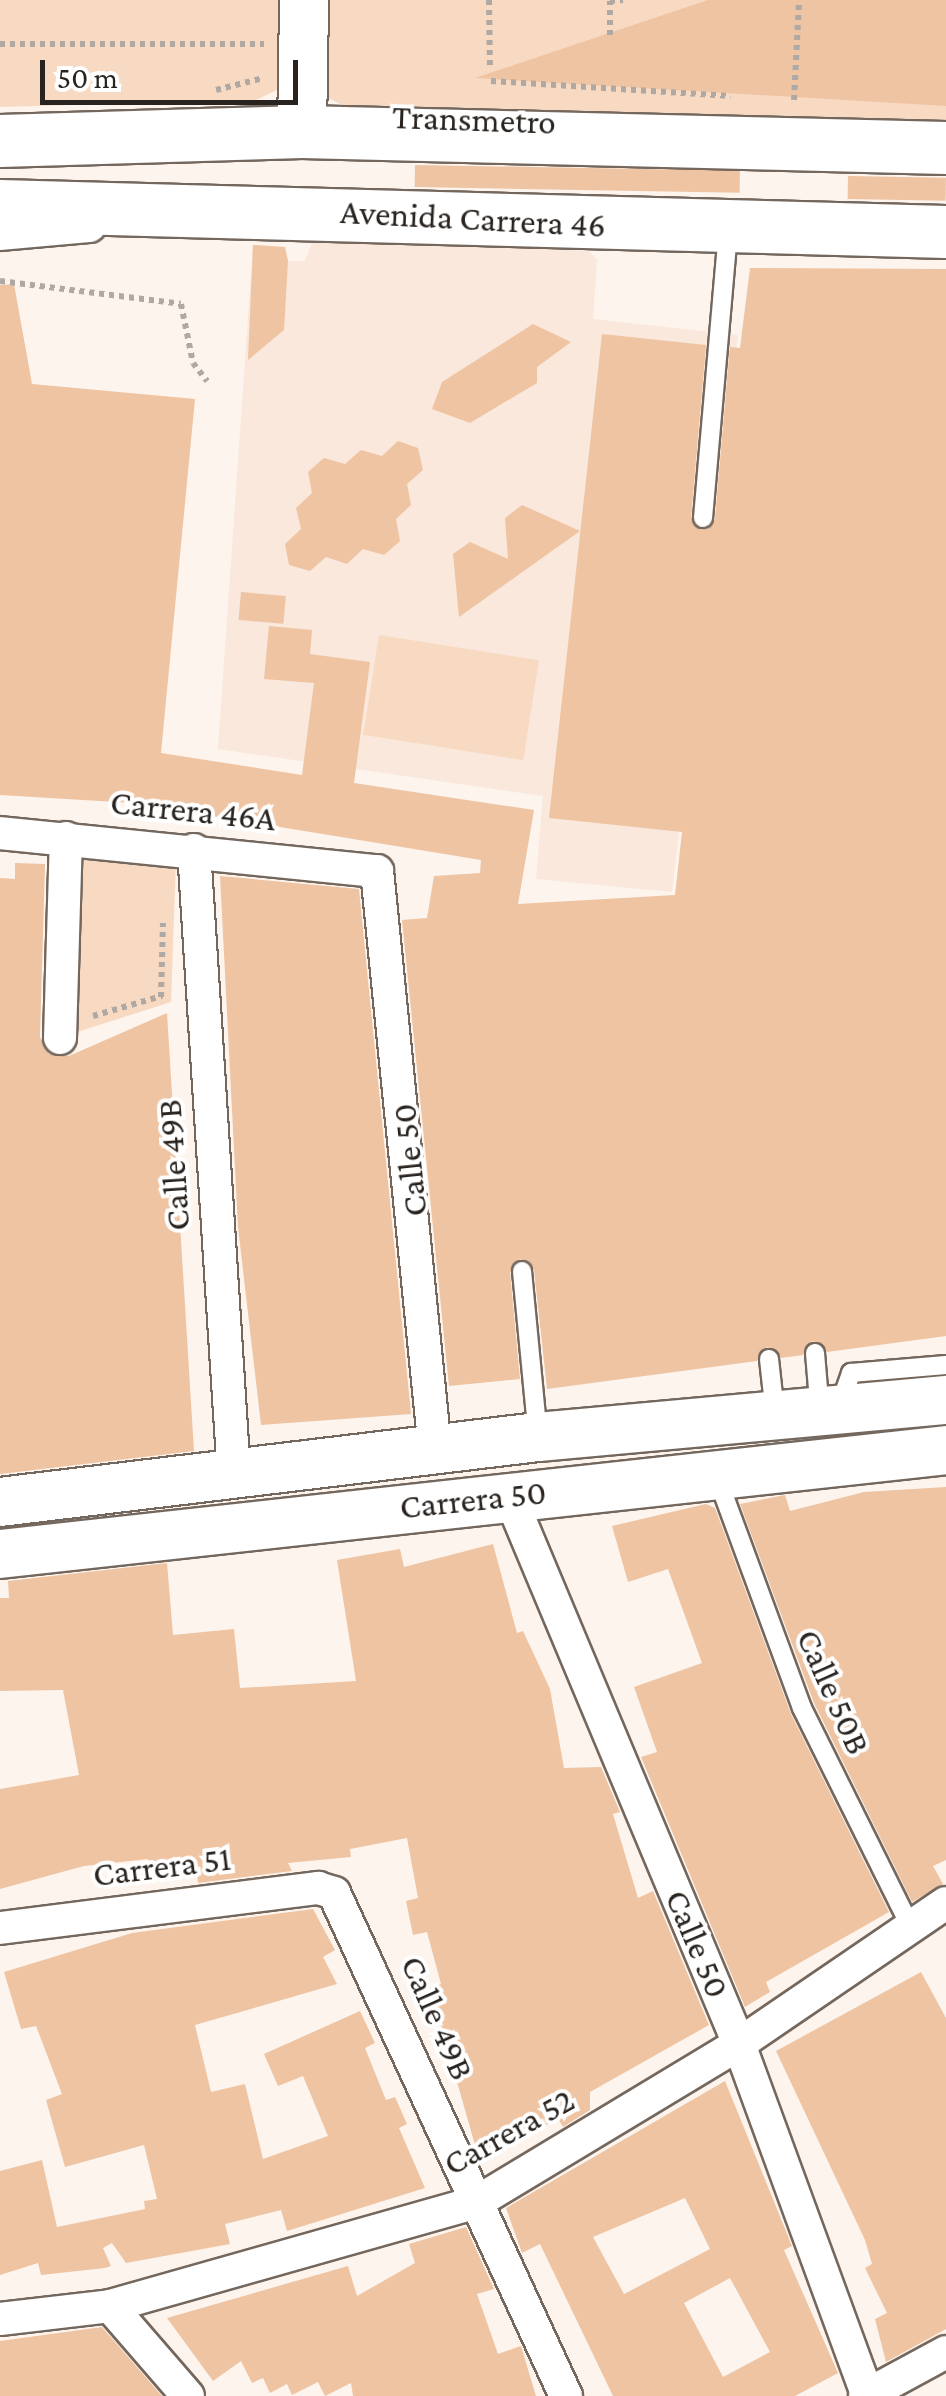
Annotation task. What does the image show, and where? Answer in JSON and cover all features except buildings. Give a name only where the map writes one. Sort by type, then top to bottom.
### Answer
[{"type":"main road","points":[[20,152],[168,132],[946,148]]},
{"type":"main road","name":"Avenida Carrera 46","points":[[0,206],[728,230],[946,232]]},
{"type":"street","points":[[302,132],[304,0]]},
{"type":"street","points":[[0,124],[168,132]]},
{"type":"street","points":[[0,234],[177,212]]},
{"type":"street","name":"Carrera 46A","points":[[0,833],[377,871]]},
{"type":"street","points":[[60,1032],[66,838]]},
{"type":"street","name":"Calle 49B","points":[[194,850],[234,1475]]},
{"type":"street","name":"Calle 50","points":[[377,871],[435,1450]]},
{"type":"street","name":"Carrera 50","points":[[0,1502],[538,1438],[946,1400]]},
{"type":"street","name":"Carrera 50","points":[[0,1554],[946,1450]]},
{"type":"street","name":"Calle 50","points":[[510,1498],[739,2044],[867,2396]]},
{"type":"street","name":"Carrera 51","points":[[0,1928],[318,1888],[334,1893]]},
{"type":"street","name":"Calle 49B","points":[[334,1893],[566,2396]]},
{"type":"street","name":"Carrera 52","points":[[0,2320],[110,2306],[476,2202],[739,2044],[946,1903]]},
{"type":"street","points":[[110,2306],[188,2396]]},
{"type":"street","points":[[867,2396],[946,2352]]},
{"type":"lane","name":"Transmetro","points":[[20,152],[326,149],[946,166]]},
{"type":"lane","points":[[0,189],[946,214]]},
{"type":"lane","points":[[703,518],[728,230]]},
{"type":"lane","points":[[522,1271],[538,1438]]},
{"type":"lane","points":[[812,1413],[815,1353]]},
{"type":"lane","points":[[770,1359],[812,1413]]},
{"type":"lane","points":[[812,1413],[850,1373],[946,1366]]},
{"type":"lane","name":"Calle 50B","points":[[717,1476],[802,1708],[910,1926]]},
{"type":"path","points":[[489,0],[492,98]]},
{"type":"path","points":[[610,35],[610,0],[624,0]]},
{"type":"path","points":[[777,99],[799,98],[799,0]]},
{"type":"path","points":[[0,44],[265,44]]},
{"type":"path","points":[[491,77],[740,96]]},
{"type":"path","points":[[0,281],[181,304],[192,363],[207,382]]},
{"type":"path","points":[[60,1032],[202,985]]},
{"type":"shaded area","points":[[0,0],[293,0],[285,86],[256,100],[0,107]]},
{"type":"shaded area","points":[[319,0],[946,0],[946,139],[356,112],[320,94]]},
{"type":"shaded area","points":[[314,237],[589,251],[597,260],[593,319],[738,335],[672,892],[536,879],[543,796],[218,749],[253,245],[285,247],[288,261],[305,261]]},
{"type":"shaded area","points":[[379,635],[539,660],[523,760],[363,735]]},
{"type":"shaded area","points":[[77,846],[176,860],[171,1002],[71,1034]]}]
